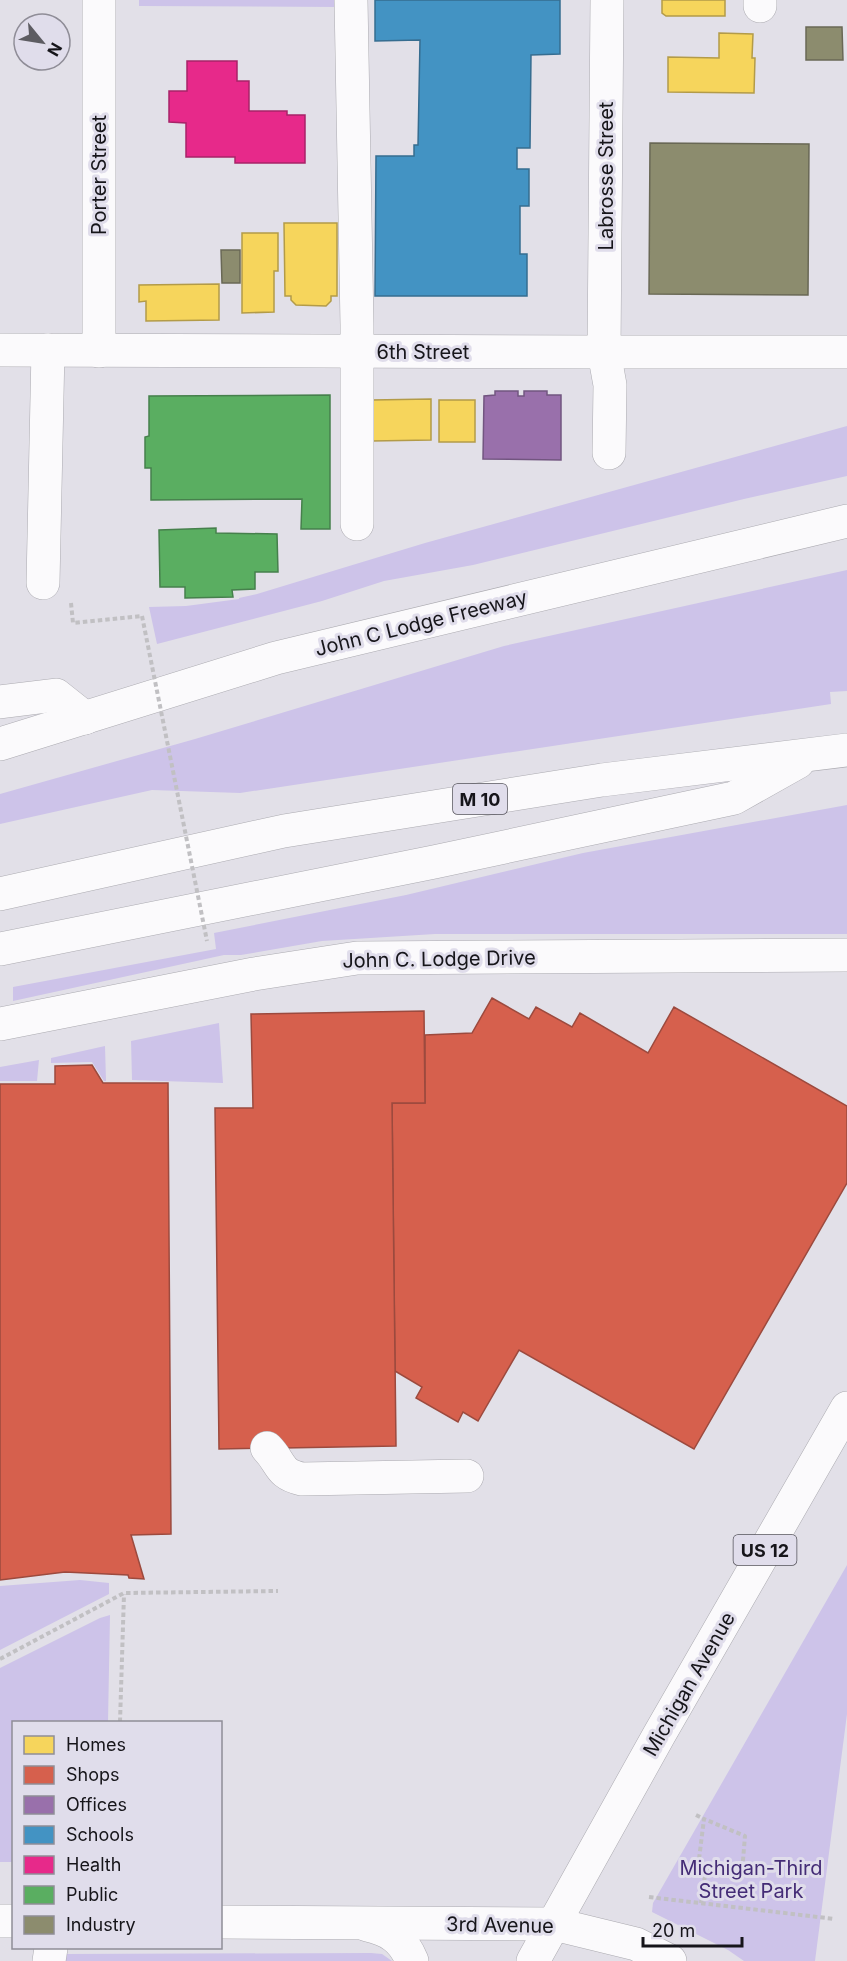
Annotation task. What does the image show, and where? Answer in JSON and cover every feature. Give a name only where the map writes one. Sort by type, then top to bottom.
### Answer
[{"type":"main road","name":"Porter Street","points":[[99,0],[99,351]]},
{"type":"main road","points":[[351,0],[357,351],[357,524]]},
{"type":"main road","name":"Labrosse Street","points":[[607,0],[604,352],[610,385],[609,453]]},
{"type":"main road","name":"6th Street","points":[[0,350],[847,352]]},
{"type":"main road","points":[[48,350],[57,591]]},
{"type":"main road","name":"John C Lodge Freeway","points":[[0,744],[276,658],[847,521]]},
{"type":"main road","points":[[0,702],[56,695],[86,718]]},
{"type":"main road","name":"M 10","points":[[0,894],[284,831],[602,780],[847,750]]},
{"type":"main road","points":[[0,949],[434,862],[734,798],[814,753]]},
{"type":"main road","name":"John C. Lodge Drive","points":[[0,1024],[254,974],[357,958],[847,955]]},
{"type":"main road","name":"Michigan Avenue","points":[[533,1961],[638,1772],[847,1408]]},
{"type":"main road","points":[[267,1448],[276,1457],[280,1468],[290,1477],[302,1479],[466,1476]]},
{"type":"main road","name":"3rd Avenue","points":[[222,1922],[554,1924],[636,1944],[670,1961]]},
{"type":"main road","name":"3rd Avenue","points":[[359,1923],[386,1930],[398,1938],[408,1950],[412,1961]]},
{"type":"path","points":[[57,591],[72,623],[142,616],[207,941]]},
{"type":"path","points":[[0,1659],[124,1593],[278,1591]]},
{"type":"path","points":[[120,1721],[124,1593]]},
{"type":"path","points":[[696,1815],[745,1836],[742,1872],[698,1867],[704,1819]]},
{"type":"path","points":[[702,1904],[706,1868]]},
{"type":"path","points":[[649,1897],[836,1918]]},
{"type":"green space","points":[[139,0],[338,0],[338,7],[139,6]]},
{"type":"green space","points":[[847,426],[847,476],[473,565],[384,581],[322,601],[157,644],[149,607],[186,606],[239,599],[425,543]]},
{"type":"green space","points":[[847,570],[847,691],[830,692],[831,704],[240,793],[152,790],[0,824],[0,794],[195,739],[504,646]]},
{"type":"green space","points":[[847,805],[847,934],[435,934],[322,941],[241,955],[224,955],[13,1001],[13,987],[216,949],[214,933],[406,895],[583,853]]},
{"type":"green space","points":[[219,1023],[223,1083],[132,1080],[131,1041]]},
{"type":"green space","points":[[105,1046],[106,1081],[92,1062],[51,1063],[51,1058]]},
{"type":"green space","points":[[39,1060],[37,1081],[0,1081],[0,1067]]},
{"type":"green space","name":"Michigan-Third Street Park","points":[[847,1565],[847,1714],[815,1961],[744,1961],[728,1950],[652,1912],[653,1903]]},
{"type":"green space","points":[[80,1580],[109,1583],[109,1594],[0,1650],[0,1586]]},
{"type":"green space","points":[[110,1615],[108,1721],[12,1721],[12,1862],[0,1862],[0,1668]]},
{"type":"green space","points":[[64,1954],[382,1954],[392,1961],[63,1961]]},
{"type":"building: Homes","points":[[662,0],[725,0],[725,16],[666,16],[662,13]]},
{"type":"building: Homes","points":[[719,33],[753,34],[754,93],[668,92],[668,57],[719,58]]},
{"type":"building: Homes","points":[[284,223],[337,223],[337,296],[331,296],[331,301],[326,306],[296,305],[291,300],[291,296],[285,296]]},
{"type":"building: Homes","points":[[242,233],[278,233],[278,271],[274,271],[274,312],[242,313]]},
{"type":"building: Homes","points":[[219,284],[219,320],[146,321],[146,301],[139,302],[139,285]]},
{"type":"building: Homes","points":[[431,399],[431,440],[372,441],[372,400]]},
{"type":"building: Homes","points":[[439,400],[475,400],[475,442],[439,442]]},
{"type":"building: Shops","points":[[492,998],[529,1019],[536,1007],[572,1027],[580,1013],[648,1053],[674,1007],[847,1106],[847,1183],[694,1449],[519,1350],[478,1421],[463,1412],[458,1422],[416,1398],[422,1387],[395,1371],[392,1103],[425,1103],[425,1035],[472,1033]]},
{"type":"building: Shops","points":[[424,1011],[425,1103],[392,1103],[396,1446],[219,1449],[215,1108],[253,1108],[251,1014]]},
{"type":"building: Shops","points":[[92,1065],[103,1083],[168,1083],[171,1534],[131,1535],[144,1579],[129,1578],[128,1575],[65,1572],[0,1580],[0,1084],[55,1084],[55,1066]]},
{"type":"building: Offices","points":[[495,391],[518,391],[518,396],[524,396],[524,391],[547,391],[547,395],[561,395],[561,460],[483,459],[484,396],[495,395]]},
{"type":"building: Schools","points":[[375,0],[560,0],[560,54],[531,55],[530,148],[517,148],[517,169],[529,169],[529,206],[520,206],[520,254],[527,254],[527,296],[375,296],[376,156],[414,156],[414,145],[418,145],[420,40],[375,41]]},
{"type":"building: Health","points":[[187,61],[237,61],[237,81],[249,81],[249,111],[287,111],[287,115],[305,115],[305,163],[235,163],[235,157],[186,157],[186,123],[169,122],[169,91],[187,91]]},
{"type":"building: Public","points":[[330,395],[330,529],[301,529],[302,499],[151,500],[151,468],[145,468],[145,437],[149,436],[149,396]]},
{"type":"building: Public","points":[[216,528],[216,533],[277,534],[278,572],[255,572],[255,589],[232,590],[233,597],[185,598],[185,587],[160,587],[159,530]]},
{"type":"building: Industry","points":[[806,27],[842,27],[843,60],[806,60]]},
{"type":"building: Industry","points":[[650,143],[809,144],[808,295],[649,294]]},
{"type":"building: Industry","points":[[221,250],[240,250],[240,283],[222,283]]}]
